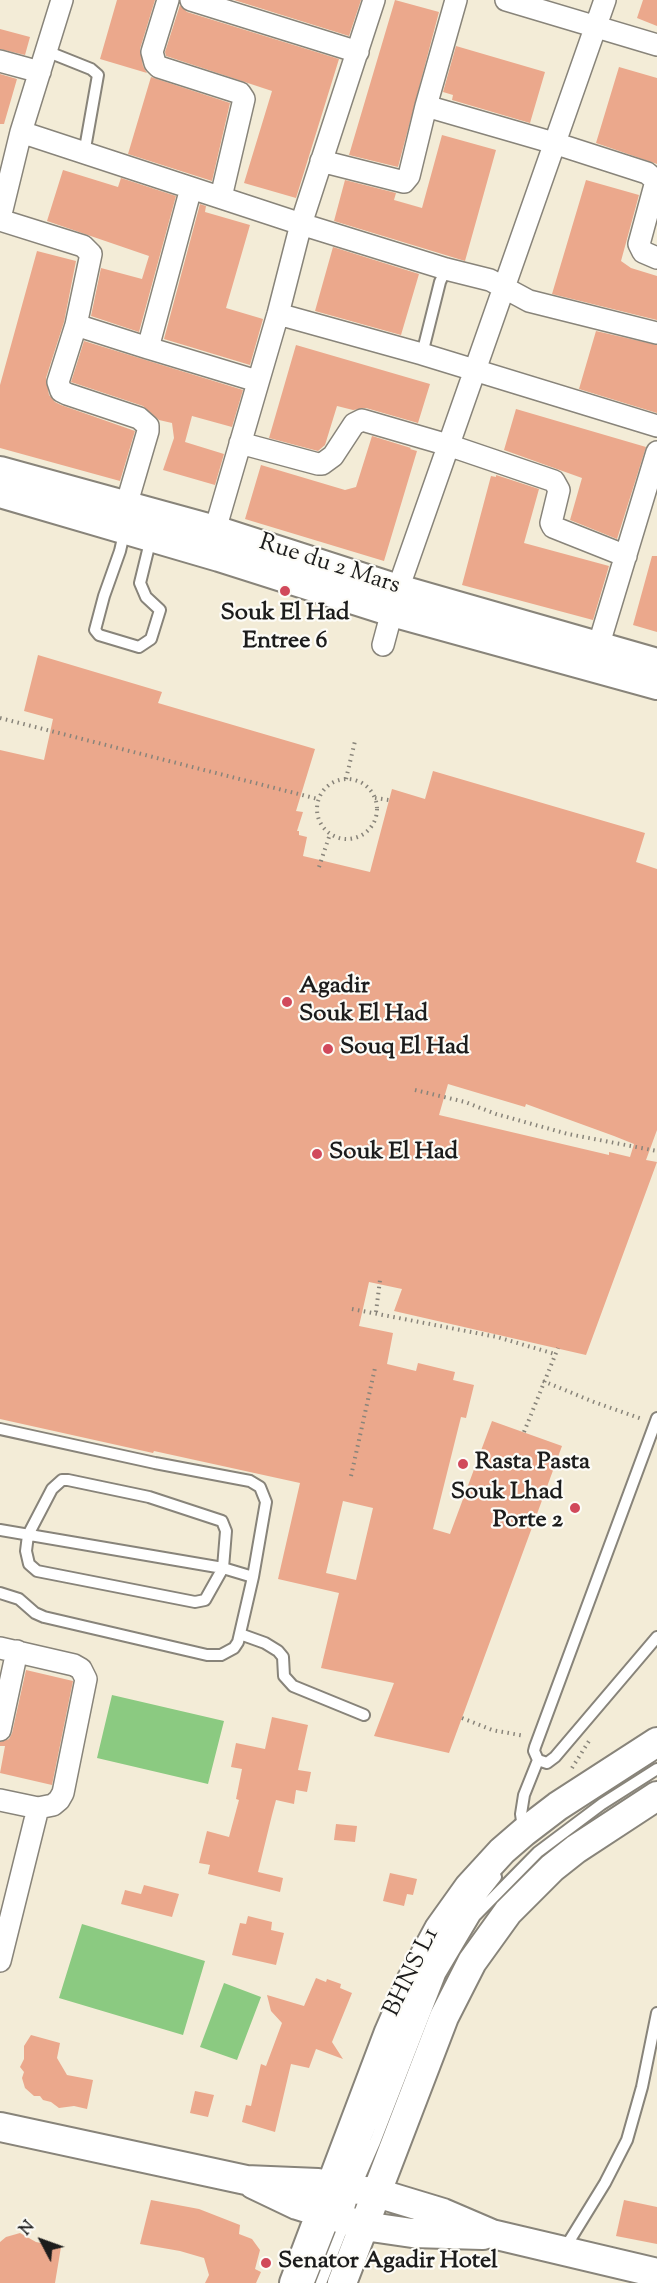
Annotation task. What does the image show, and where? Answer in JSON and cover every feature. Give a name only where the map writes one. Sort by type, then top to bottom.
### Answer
[{"type":"street","points":[[62,0],[21,132],[0,219],[83,246],[88,250],[91,258],[76,326],[58,382],[61,391],[67,394],[139,418],[148,426],[134,524]]},
{"type":"street","points":[[168,0],[152,52],[155,63],[159,67],[240,93],[244,99],[221,197]]},
{"type":"street","points":[[191,0],[358,52]]},
{"type":"street","points":[[215,530],[278,314],[301,224],[374,0]]},
{"type":"street","points":[[321,161],[404,182],[409,176],[426,105],[456,0]]},
{"type":"street","points":[[506,0],[657,45]]},
{"type":"street","points":[[383,645],[395,600],[474,369],[505,287],[604,0]]},
{"type":"street","points":[[0,61],[40,72]]},
{"type":"street","points":[[426,105],[554,142],[647,173],[655,185],[639,244],[643,252],[657,258]]},
{"type":"street","points":[[21,132],[301,224],[446,269],[490,280],[529,301],[657,333]]},
{"type":"street","points":[[148,348],[191,188]]},
{"type":"street","points":[[278,314],[474,369],[657,426]]},
{"type":"street","points":[[76,326],[257,381]]},
{"type":"street","points":[[240,443],[322,464],[333,456],[354,424],[362,420],[448,445],[554,481],[559,490],[551,523],[554,527],[626,556]]},
{"type":"street","points":[[598,647],[626,556],[652,493],[657,452]]},
{"type":"street","name":"Rue du 2 Mars","points":[[0,471],[134,524],[215,530],[395,600],[657,663]]},
{"type":"street","name":"Rue du 2 Mars","points":[[0,493],[134,524],[395,600],[657,685]]},
{"type":"street","points":[[0,1730],[8,1649],[74,1665],[81,1669],[86,1679],[63,1793],[53,1805],[38,1808],[0,1800]]},
{"type":"street","points":[[294,2283],[341,2220],[352,2188],[389,2032],[424,1954],[439,1929],[469,1887],[502,1851],[526,1839],[558,1806],[657,1742]]},
{"type":"street","points":[[342,2283],[341,2220],[352,2188],[400,2135],[444,2017],[462,1980],[489,1936],[508,1912],[552,1868],[576,1849],[657,1796]]},
{"type":"street","points":[[1,1949],[38,1808]]},
{"type":"street","points":[[0,2127],[246,2180],[352,2188],[418,2204],[492,2234],[657,2273]]},
{"type":"street","points":[[400,2135],[403,2171],[418,2204]]},
{"type":"street","points":[[246,2180],[280,2198],[341,2220],[432,2235],[492,2234]]},
{"type":"lane","points":[[46,51],[90,69],[98,75],[84,154]]},
{"type":"lane","points":[[422,354],[440,282],[446,269]]},
{"type":"lane","points":[[134,524],[140,583],[146,597],[160,610],[151,639],[139,647],[99,635],[95,630],[120,551],[134,524]]},
{"type":"lane","points":[[657,1418],[535,1747],[534,1752],[538,1760],[547,1763],[555,1757],[657,1637]]},
{"type":"lane","points":[[0,1429],[255,1483],[263,1491],[266,1502],[240,1634],[234,1648],[228,1652],[214,1656],[44,1617],[19,1599],[0,1593]]},
{"type":"lane","points":[[68,1480],[149,1497],[222,1521],[226,1531],[223,1568],[205,1600],[195,1602],[37,1571],[28,1564],[26,1551],[28,1535],[56,1483],[68,1480]]},
{"type":"lane","points":[[0,1530],[223,1568],[253,1577]]},
{"type":"lane","points":[[240,1634],[265,1643],[278,1651],[283,1657],[284,1676],[293,1686],[364,1715]]},
{"type":"lane","points":[[538,1760],[524,1795],[521,1814],[526,1839],[657,1757]]},
{"type":"lane","name":"BHNS L1","points":[[352,2188],[375,2142],[440,1975],[475,1916],[538,1852],[602,1804],[657,1769]]},
{"type":"lane","name":"BHNS L1","points":[[352,2188],[432,1972],[470,1910],[506,1867]]},
{"type":"lane","points":[[563,2251],[605,2183],[627,2140],[642,2087],[657,2013]]},
{"type":"lane","points":[[309,2283],[341,2220]]},
{"type":"lane","points":[[321,2283],[341,2220]]},
{"type":"path","points":[[0,718],[318,800]]},
{"type":"path","points":[[346,779],[355,741]]},
{"type":"path","points":[[346,779],[364,784],[372,792],[375,798],[376,815],[372,826],[363,834],[352,839],[340,839],[321,826],[317,815],[318,800],[321,792],[330,784],[346,779]]},
{"type":"path","points":[[375,798],[389,800]]},
{"type":"path","points":[[320,867],[330,834]]},
{"type":"path","points":[[415,1090],[465,1102],[568,1134],[657,1152]]},
{"type":"path","points":[[376,1312],[380,1280]]},
{"type":"path","points":[[352,1309],[497,1337],[555,1354]]},
{"type":"path","points":[[524,1432],[543,1380],[558,1348]]},
{"type":"path","points":[[351,1476],[375,1368]]},
{"type":"path","points":[[543,1380],[594,1402],[635,1416]]},
{"type":"path","points":[[462,1718],[492,1730],[518,1734]]},
{"type":"green space","points":[[112,1695],[224,1721],[208,1784],[97,1758]]},
{"type":"green space","points":[[82,1924],[205,1961],[183,2035],[59,1998]]},
{"type":"green space","points":[[224,1983],[261,1997],[237,2060],[200,2047]]},
{"type":"building","points":[[117,0],[155,0],[140,49],[143,66],[147,73],[100,59]]},
{"type":"building","points":[[234,0],[361,0],[349,36]]},
{"type":"building","points":[[395,0],[439,12],[398,167],[349,155]]},
{"type":"building","points":[[643,0],[657,0],[657,26],[637,18]]},
{"type":"building","points":[[180,5],[187,12],[339,59],[296,198],[244,183],[272,91],[166,56],[165,52]]},
{"type":"building","points":[[0,29],[30,37],[25,55],[0,49]]},
{"type":"building","points":[[456,46],[545,72],[530,123],[452,100],[453,95],[443,92]]},
{"type":"building","points":[[619,67],[657,78],[657,164],[596,143]]},
{"type":"building","points":[[0,74],[17,79],[4,124],[0,124]]},
{"type":"building","points":[[151,77],[230,103],[212,181],[128,154]]},
{"type":"building","points":[[442,135],[496,150],[465,261],[334,221],[345,180],[396,193],[394,200],[422,208]]},
{"type":"building","points":[[63,170],[118,187],[121,178],[176,196],[139,332],[91,316],[101,268],[142,279],[149,256],[47,221]]},
{"type":"building","points":[[586,180],[639,195],[621,261],[631,268],[657,276],[657,320],[552,294]]},
{"type":"building","points":[[200,204],[206,206],[205,212],[250,225],[226,308],[263,319],[250,365],[164,339]]},
{"type":"building","points":[[333,247],[419,274],[401,335],[315,311]]},
{"type":"building","points":[[37,251],[76,261],[64,322],[46,378],[49,395],[61,405],[135,431],[120,481],[0,448],[0,385]]},
{"type":"building","points":[[596,331],[657,345],[657,413],[579,389]]},
{"type":"building","points":[[84,341],[243,390],[232,427],[192,416],[185,442],[224,454],[215,485],[163,470],[174,438],[172,423],[159,420],[143,406],[71,382]]},
{"type":"building","points":[[296,345],[430,384],[418,423],[366,408],[353,410],[337,406],[325,445],[318,451],[269,438]]},
{"type":"building","points":[[516,409],[646,447],[617,539],[570,520],[582,478],[504,450]]},
{"type":"building","points":[[372,436],[417,451],[384,561],[245,519],[261,465],[345,490],[356,487]]},
{"type":"building","points":[[496,475],[539,489],[524,543],[609,566],[593,620],[462,585],[491,476],[496,477]]},
{"type":"building","points":[[652,556],[657,556],[657,632],[633,625]]},
{"type":"building","name":"Souq El Had","points":[[38,655],[162,692],[158,703],[315,749],[296,811],[303,812],[297,831],[299,835],[307,837],[303,856],[370,872],[392,789],[425,799],[433,771],[645,833],[636,862],[657,869],[657,1130],[646,1160],[657,1162],[586,1355],[394,1311],[402,1289],[369,1282],[359,1326],[393,1333],[387,1364],[416,1371],[418,1363],[455,1372],[453,1380],[474,1385],[466,1418],[461,1417],[433,1529],[450,1534],[492,1421],[562,1446],[449,1753],[374,1736],[394,1683],[321,1668],[339,1593],[278,1579],[300,1483],[0,1419],[0,750],[44,760],[53,719],[24,711]],"holes":[[[448,1084],[525,1107],[526,1104],[634,1144],[630,1157],[609,1152],[609,1155],[439,1115]],[[343,1501],[373,1508],[356,1580],[326,1573]]]},
{"type":"building","points":[[26,1670],[73,1681],[52,1785],[0,1773],[5,1746],[0,1746],[0,1742],[9,1739],[12,1733]]},
{"type":"building","points":[[272,1717],[308,1725],[298,1770],[311,1772],[307,1792],[296,1790],[294,1804],[276,1800],[272,1815],[258,1872],[283,1878],[280,1892],[208,1874],[210,1865],[199,1863],[207,1831],[229,1837],[239,1800],[236,1799],[242,1769],[231,1767],[236,1743],[265,1749]]},
{"type":"building","points":[[336,1824],[357,1826],[355,1842],[334,1840]]},
{"type":"building","points":[[390,1873],[417,1879],[413,1895],[407,1894],[404,1906],[383,1901]]},
{"type":"building","points":[[144,1885],[179,1894],[172,1917],[121,1904],[125,1890],[141,1894]]},
{"type":"building","points":[[248,1916],[272,1922],[271,1930],[284,1933],[276,1965],[232,1955],[240,1923],[246,1924]]},
{"type":"building","points":[[316,1978],[341,1984],[340,1988],[352,1993],[332,2042],[343,2059],[316,2049],[309,2068],[291,2064],[275,2132],[242,2122],[246,2105],[251,2106],[261,2064],[266,2066],[282,2023],[271,2011],[267,1995],[304,2006]]},
{"type":"building","points":[[31,2035],[60,2043],[57,2058],[67,2075],[93,2080],[87,2109],[74,2106],[59,2108],[40,2096],[34,2096],[25,2088],[22,2078],[24,2072],[20,2067],[24,2059],[24,2046]]},
{"type":"building","points":[[195,2091],[214,2095],[208,2117],[190,2113]]},
{"type":"building","points":[[151,2200],[199,2209],[240,2225],[239,2234],[252,2239],[260,2250],[255,2269],[261,2272],[256,2283],[205,2283],[209,2275],[204,2258],[140,2244]]},
{"type":"building","points":[[624,2200],[657,2207],[657,2244],[616,2236]]},
{"type":"building","points":[[20,2233],[36,2242],[61,2247],[55,2283],[0,2283],[0,2242],[6,2237]]},
{"type":"place","name":"Souk El Had Entree 6","points":[[285,591]]},
{"type":"place","name":"Agadir Souk El Had","points":[[287,1002]]},
{"type":"place","name":"Souq El Had","points":[[328,1049]]},
{"type":"place","name":"Souk El Had","points":[[317,1154]]},
{"type":"place","name":"Rasta Pasta","points":[[463,1464]]},
{"type":"place","name":"Souk Lhad Porte 2","points":[[575,1508]]},
{"type":"place","name":"Senator Agadir Hotel","points":[[266,2263]]}]
